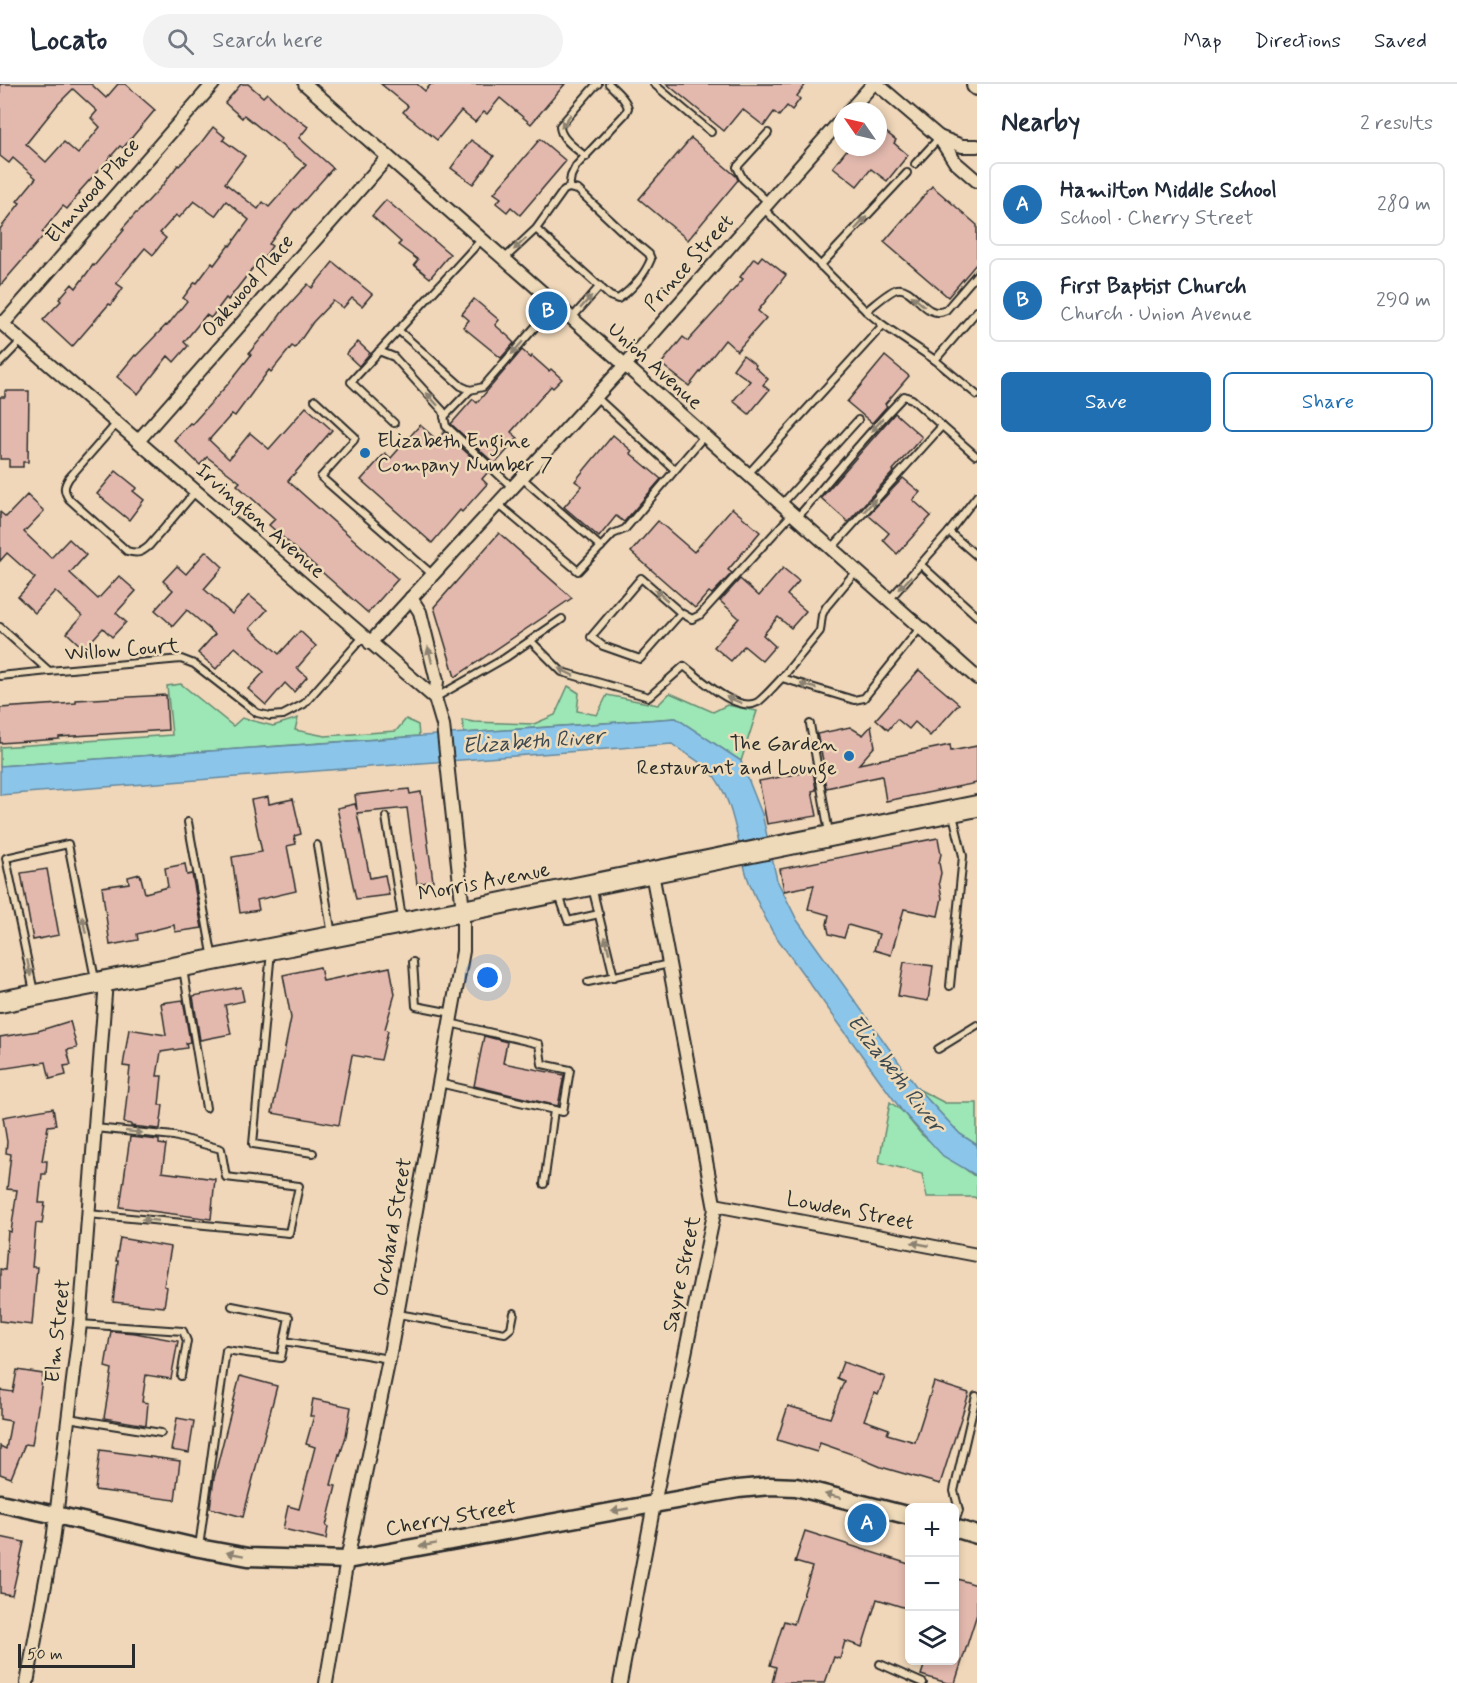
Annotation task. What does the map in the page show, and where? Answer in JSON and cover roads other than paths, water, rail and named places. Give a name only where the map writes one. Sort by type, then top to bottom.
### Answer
[{"type":"main road","name":"Morris Avenue","points":[[0,1002],[558,892],[977,806]]},
{"type":"street","name":"Elmwood Place","points":[[1,324],[213,84]]},
{"type":"street","name":"Union Avenue","points":[[305,84],[977,678]]},
{"type":"street","points":[[858,102],[875,84],[939,137],[955,162],[977,181]]},
{"type":"street","name":"Prince Street","points":[[366,640],[433,575],[596,397],[833,129]]},
{"type":"street","points":[[939,137],[962,146],[977,146]]},
{"type":"street","name":"Oakwood Place","points":[[138,441],[388,157]]},
{"type":"street","name":"Irvington Avenue","points":[[1,324],[435,698]]},
{"type":"street","points":[[411,598],[420,612],[437,681],[435,698]]},
{"type":"street","name":"Orchard Street","points":[[327,1683],[347,1560],[398,1314],[463,951],[463,911],[449,776],[443,725],[435,698]]},
{"type":"street","name":"Sayre Street","points":[[620,1683],[654,1504],[716,1205],[652,873]]},
{"type":"street","name":"Elm Street","points":[[27,1683],[53,1540],[80,1324],[95,1128],[101,982]]},
{"type":"street","name":"Lowden Street","points":[[716,1205],[977,1255]]},
{"type":"street","name":"Cherry Street","points":[[0,1503],[248,1557],[347,1560],[738,1489],[770,1486],[796,1487],[905,1515]]},
{"type":"street","points":[[959,1528],[977,1534]]},
{"type":"lane","points":[[586,157],[562,136],[560,126],[598,84]]},
{"type":"lane","points":[[569,188],[576,166],[628,108],[609,84]]},
{"type":"lane","points":[[654,84],[711,132]]},
{"type":"lane","points":[[768,133],[737,167],[743,179],[820,266],[866,311],[935,360],[977,395]]},
{"type":"lane","points":[[915,164],[939,137]]},
{"type":"lane","points":[[820,266],[907,173]]},
{"type":"lane","points":[[504,259],[536,229],[564,190],[569,188],[578,190],[649,254],[651,259],[647,269],[618,299],[610,296],[536,229]]},
{"type":"lane","points":[[394,423],[351,382],[482,239]]},
{"type":"lane","points":[[866,311],[895,289],[904,289],[931,311],[941,313],[977,274]]},
{"type":"lane","points":[[572,318],[600,286]]},
{"type":"lane","points":[[444,417],[470,390],[483,387],[556,304]]},
{"type":"lane","points":[[935,360],[977,311]]},
{"type":"lane","points":[[970,320],[977,325]]},
{"type":"lane","points":[[748,474],[883,325]]},
{"type":"lane","points":[[398,330],[461,386],[470,390]]},
{"type":"lane","points":[[0,363],[22,340]]},
{"type":"lane","points":[[379,351],[394,357],[443,411],[446,426],[512,488]]},
{"type":"lane","points":[[681,613],[640,659],[603,646],[591,637],[641,578],[681,613],[692,619],[700,615],[904,396],[912,399],[975,455]]},
{"type":"lane","points":[[596,397],[674,470]]},
{"type":"lane","points":[[315,400],[355,437],[321,477],[433,575]]},
{"type":"lane","points":[[782,504],[858,420]]},
{"type":"lane","points":[[117,423],[64,486],[69,499],[127,551],[134,554],[142,553],[196,491]]},
{"type":"lane","points":[[831,549],[942,426]]},
{"type":"lane","points":[[497,504],[578,571],[613,534],[625,529],[704,436]]},
{"type":"lane","points":[[521,478],[601,547]]},
{"type":"lane","points":[[889,600],[921,566],[977,496]]},
{"type":"lane","points":[[949,532],[977,556]]},
{"type":"lane","points":[[921,566],[977,616]]},
{"type":"lane","points":[[531,640],[562,672],[649,697],[684,666],[717,692],[737,704],[748,705],[758,702],[782,678],[820,631],[822,615],[826,607],[856,571]]},
{"type":"lane","points":[[435,698],[505,658],[562,619]]},
{"type":"lane","name":"Willow Court","points":[[0,627],[49,671]]},
{"type":"lane","points":[[782,678],[854,700],[864,698],[920,628]]},
{"type":"lane","name":"Willow Court","points":[[0,676],[181,659],[194,664],[257,713],[270,716],[283,715],[304,704],[366,640]]},
{"type":"lane","points":[[810,724],[830,836]]},
{"type":"lane","points":[[950,986],[963,856],[952,811]]},
{"type":"lane","points":[[386,818],[403,922]]},
{"type":"lane","points":[[188,822],[213,959]]},
{"type":"lane","points":[[34,995],[6,858],[68,844],[101,982]]},
{"type":"lane","points":[[317,845],[332,936]]},
{"type":"lane","points":[[592,885],[614,976]]},
{"type":"lane","points":[[558,892],[568,921],[599,914]]},
{"type":"lane","points":[[271,948],[253,1144],[313,1153]]},
{"type":"lane","points":[[413,962],[416,1006],[539,1044],[542,1064],[570,1070],[563,1112],[439,1083]]},
{"type":"lane","points":[[588,982],[670,964]]},
{"type":"lane","points":[[182,965],[206,1108]]},
{"type":"lane","points":[[938,1049],[977,1025]]},
{"type":"lane","points":[[544,1184],[554,1110]]},
{"type":"lane","points":[[88,1214],[289,1233],[299,1186],[226,1177],[221,1149],[174,1136],[95,1128]]},
{"type":"lane","points":[[199,1548],[226,1350],[281,1358],[289,1317],[232,1306]]},
{"type":"lane","points":[[398,1314],[505,1333],[511,1328],[514,1313]]},
{"type":"lane","points":[[80,1324],[183,1331],[187,1341],[181,1376]]},
{"type":"lane","points":[[284,1341],[389,1359]]},
{"type":"lane","points":[[957,1503],[954,1491],[976,1396]]},
{"type":"lane","points":[[68,1418],[161,1433]]},
{"type":"lane","points":[[880,1664],[923,1683]]},
{"type":"water","name":"Elizabeth River","points":[[676,718],[741,761],[762,814],[777,880],[797,920],[918,1089],[960,1134],[977,1145],[977,1176],[943,1156],[902,1111],[772,931],[749,883],[730,807],[718,782],[706,767],[672,744],[0,795],[0,766]]},
{"type":"place","name":"First Baptist Church","points":[[548,311]]},
{"type":"place","name":"Elizabeth Engine Company Number 7","points":[[365,453]]},
{"type":"place","name":"The Garden Restaurant and Lounge","points":[[849,756]]},
{"type":"place","name":"Hamilton Middle School","points":[[867,1523]]}]
